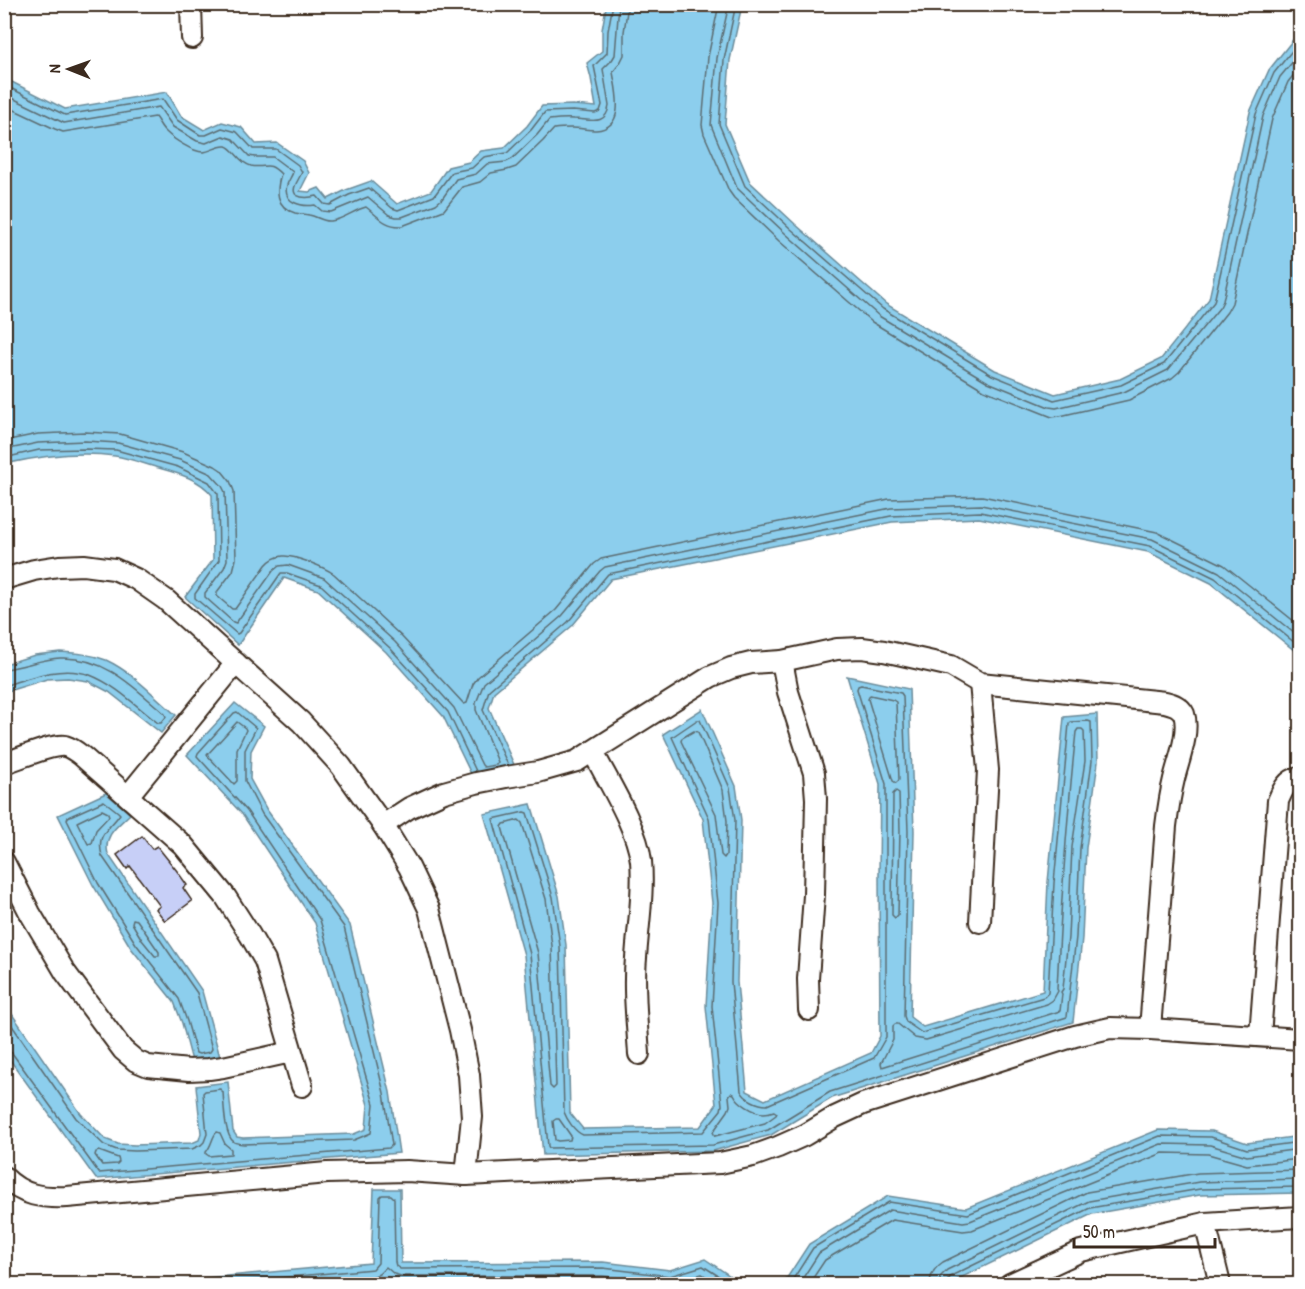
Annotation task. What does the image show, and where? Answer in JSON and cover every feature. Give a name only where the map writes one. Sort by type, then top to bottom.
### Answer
[{"type":"street","points":[[191,4],[192,38]]},
{"type":"street","points":[[4,579],[34,570],[84,565],[114,569],[136,579],[166,600],[301,722],[341,766],[383,825],[409,867],[429,909],[469,1075],[472,1117],[466,1175]]},
{"type":"street","points":[[383,825],[409,808],[444,792],[476,783],[538,772],[577,761],[710,677],[731,668],[837,649],[862,648],[884,651],[951,666],[980,683],[1165,702],[1178,706],[1184,715],[1184,746],[1176,771],[1166,826],[1150,1029]]},
{"type":"street","points":[[782,660],[788,692],[814,773],[816,799],[814,895],[808,979],[809,1010]]},
{"type":"street","points":[[128,796],[236,663]]},
{"type":"street","points":[[980,683],[987,770],[980,922]]},
{"type":"street","points":[[4,763],[53,747],[72,748],[183,845],[225,896],[265,961],[302,1086]]},
{"type":"street","points":[[593,752],[626,817],[641,860],[642,886],[636,960],[639,1054]]},
{"type":"street","points":[[1260,1036],[1278,801],[1284,788],[1293,779],[1300,777]]},
{"type":"street","points":[[4,862],[30,914],[65,972],[123,1050],[136,1061],[148,1066],[189,1070],[223,1067],[291,1052]]},
{"type":"street","points":[[4,1177],[11,1184],[29,1194],[46,1198],[327,1173],[407,1171],[466,1175],[720,1163],[778,1147],[863,1104],[1042,1045],[1110,1028],[1300,1039]]},
{"type":"street","points":[[1010,1284],[1082,1251],[1205,1223],[1300,1217]]},
{"type":"street","points":[[1205,1223],[1220,1284]]},
{"type":"water","points":[[599,5],[742,5],[730,60],[725,124],[750,182],[886,304],[995,370],[1055,394],[1120,379],[1161,359],[1209,299],[1250,112],[1269,70],[1300,31],[1300,655],[1211,583],[1148,552],[979,518],[892,522],[611,579],[572,626],[494,692],[489,708],[519,776],[475,782],[443,716],[386,652],[318,590],[284,578],[238,645],[185,597],[213,560],[212,495],[207,489],[188,477],[115,456],[59,455],[5,464],[4,78],[65,109],[167,92],[181,116],[204,130],[222,122],[241,127],[256,144],[277,143],[303,161],[309,173],[300,191],[309,192],[319,188],[328,199],[371,181],[397,204],[431,191],[448,167],[469,162],[481,151],[504,148],[527,126],[542,106],[596,107],[587,63],[602,51],[602,30],[606,7]]},
{"type":"water","points":[[60,652],[95,656],[116,665],[143,685],[176,715],[161,733],[109,692],[88,681],[68,678],[47,679],[5,692],[5,664],[35,655]]},
{"type":"water","points":[[847,676],[909,689],[914,831],[910,1017],[923,1027],[1043,991],[1048,882],[1064,717],[1097,714],[1098,762],[1086,848],[1082,938],[1073,1022],[832,1098],[771,1135],[713,1151],[543,1155],[524,955],[484,814],[531,804],[559,896],[566,945],[570,1113],[583,1129],[700,1127],[716,1105],[706,1006],[712,903],[703,819],[663,734],[702,709],[736,786],[741,820],[737,982],[747,1091],[765,1100],[871,1053],[880,1036],[880,784]]},
{"type":"water","points":[[235,703],[264,726],[251,751],[250,779],[267,810],[350,925],[390,1092],[399,1153],[96,1179],[5,1053],[5,1004],[81,1114],[105,1139],[118,1144],[192,1143],[199,1140],[201,1133],[196,1086],[228,1082],[233,1131],[237,1137],[354,1134],[366,1129],[368,1105],[315,923],[242,814],[187,755]]},
{"type":"water","points":[[106,793],[130,814],[110,836],[108,854],[202,991],[220,1057],[192,1061],[174,1002],[131,948],[93,885],[58,815]]},
{"type":"water","points":[[1158,1130],[1212,1131],[1247,1143],[1300,1136],[1300,1193],[1200,1195],[1092,1214],[948,1284],[783,1284],[809,1244],[888,1196],[966,1208]]},
{"type":"water","points":[[374,1189],[400,1189],[401,1263],[603,1262],[670,1270],[705,1259],[742,1284],[141,1284],[371,1263]]},
{"type":"building","points":[[142,836],[152,849],[157,846],[177,871],[187,885],[183,888],[192,901],[165,921],[156,909],[160,906],[130,866],[127,869],[117,855]]}]
